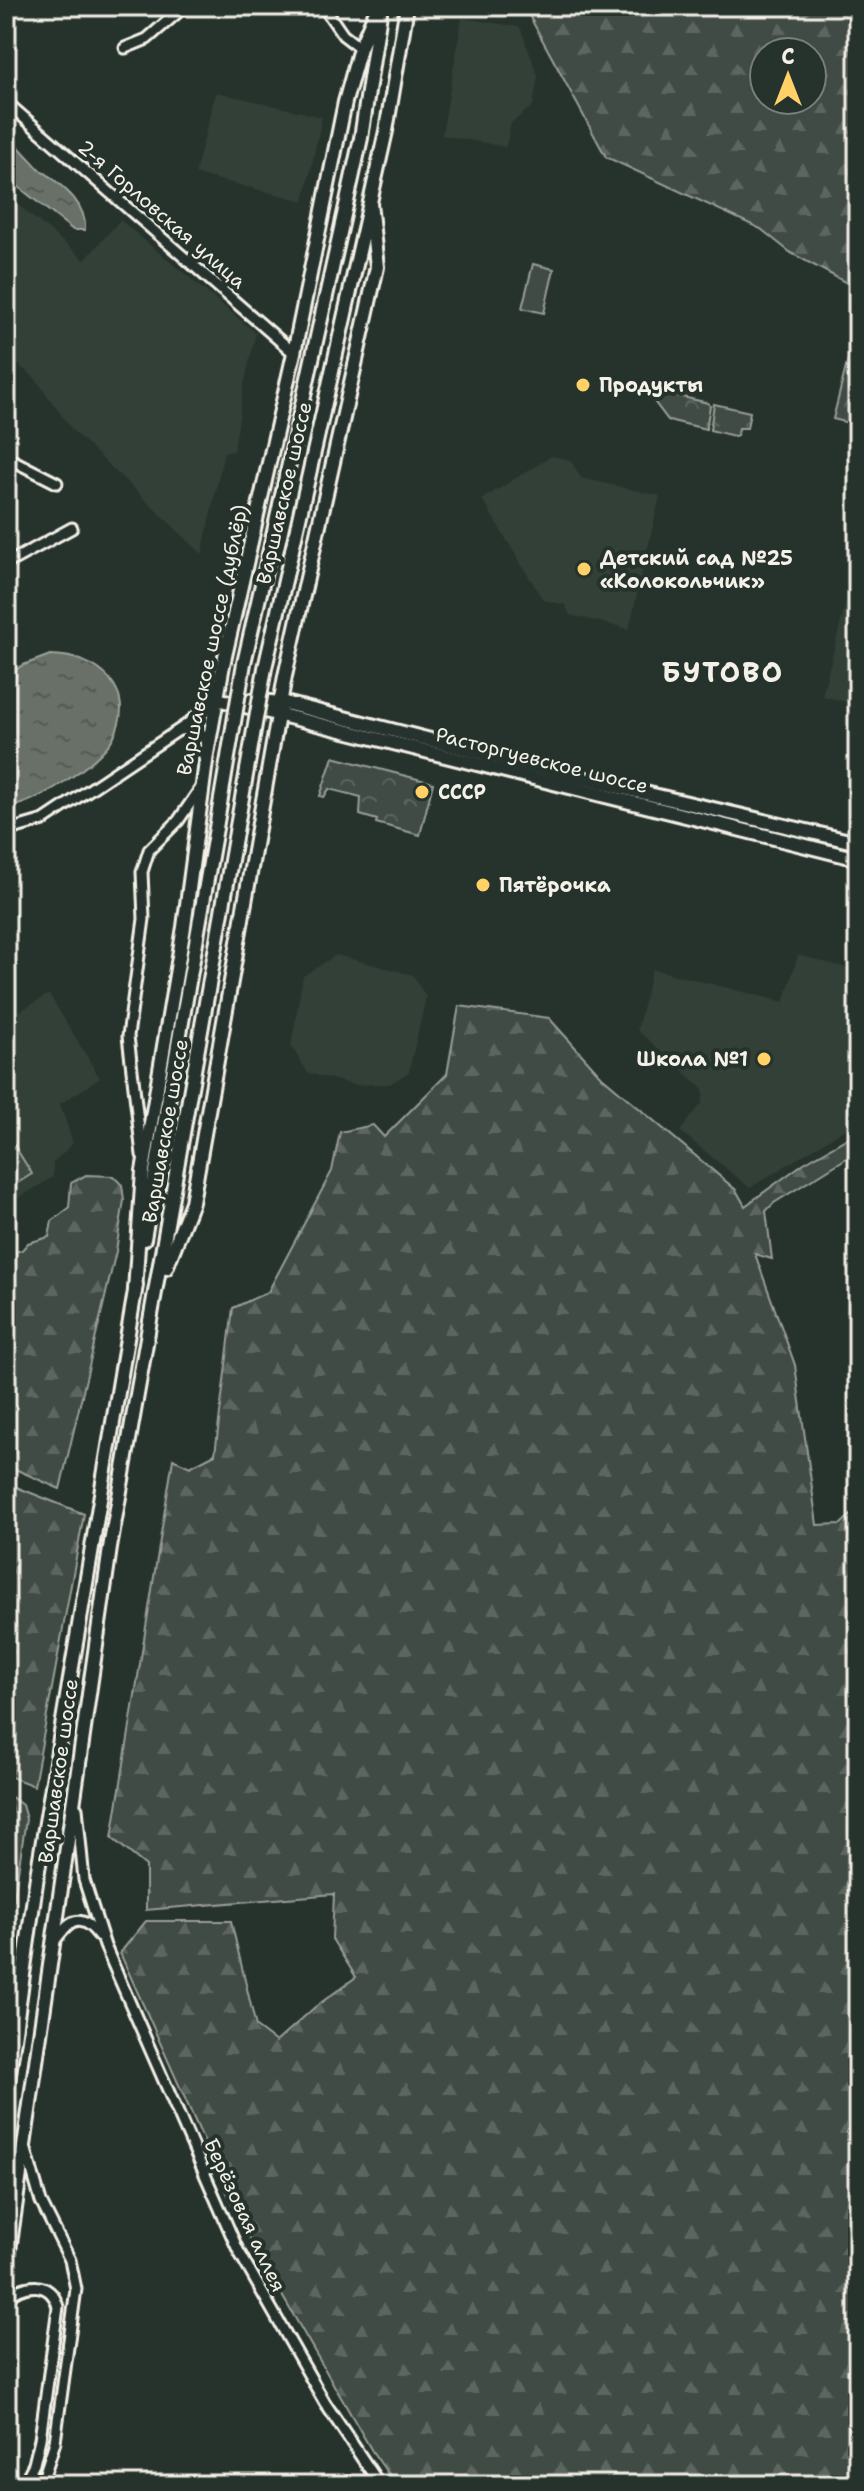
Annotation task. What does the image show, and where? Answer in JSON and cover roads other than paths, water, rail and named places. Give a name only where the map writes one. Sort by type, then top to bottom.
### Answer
[{"type":"main road","name":"Варшавское шоссе (дублёр)","points":[[135,1291],[143,1171],[184,927],[217,699],[294,353],[345,102],[360,48],[379,6]]},
{"type":"main road","name":"Варшавское шоссе","points":[[6,2095],[39,1860],[244,663],[361,138],[379,6]]},
{"type":"main road","name":"Варшавское шоссе","points":[[6,2271],[110,1548],[265,668],[386,131],[407,6]]},
{"type":"main road","points":[[156,1294],[192,1202],[279,707],[377,267],[370,203]]},
{"type":"main road","points":[[217,699],[279,707]]},
{"type":"main road","name":"Расторгуевское шоссе","points":[[279,707],[858,843]]},
{"type":"main road","name":"Расторгуевское шоссе","points":[[279,707],[525,777],[858,859]]},
{"type":"street","points":[[125,48],[147,39],[185,6]]},
{"type":"street","points":[[323,6],[343,35],[360,48]]},
{"type":"street","name":"2-я Горловская улица","points":[[6,102],[294,353]]},
{"type":"street","points":[[6,457],[57,483]]},
{"type":"street","points":[[7,562],[72,528]]},
{"type":"street","points":[[6,831],[44,820],[178,731],[217,699]]},
{"type":"street","points":[[178,731],[195,728],[202,733],[207,754]]},
{"type":"street","points":[[143,1171],[128,1036],[144,919],[142,872],[149,850],[178,821],[202,786]]},
{"type":"street","name":"Берёзовая аллея","points":[[75,1793],[84,1880],[105,1946],[238,2250],[325,2403],[380,2485]]},
{"type":"street","name":"Берёзовая аллея","points":[[54,1942],[64,1928],[80,1921],[88,1923],[105,1946]]},
{"type":"street","points":[[25,2141],[41,2202],[66,2250],[76,2289],[53,2456],[41,2485]]},
{"type":"street","points":[[6,2299],[26,2286],[45,2288],[57,2302],[37,2452],[23,2485]]},
{"type":"water","points":[[6,133],[42,172],[74,198],[85,221],[85,230],[73,230],[6,177]]},
{"type":"water","points":[[50,655],[83,661],[109,678],[121,704],[120,720],[106,748],[81,770],[32,800],[6,807],[6,678],[21,666]]},
{"type":"place","name":"Продукты","points":[[583,385]]},
{"type":"place","name":"Детский сад №25 «Колокольчик»","points":[[584,569]]},
{"type":"place","name":"СССР","points":[[422,792]]},
{"type":"place","name":"Пятёрочка","points":[[483,885]]},
{"type":"place","name":"Школа №1","points":[[764,1059]]},
{"type":"district","name":"БУТОВО","points":[[723,672]]}]
